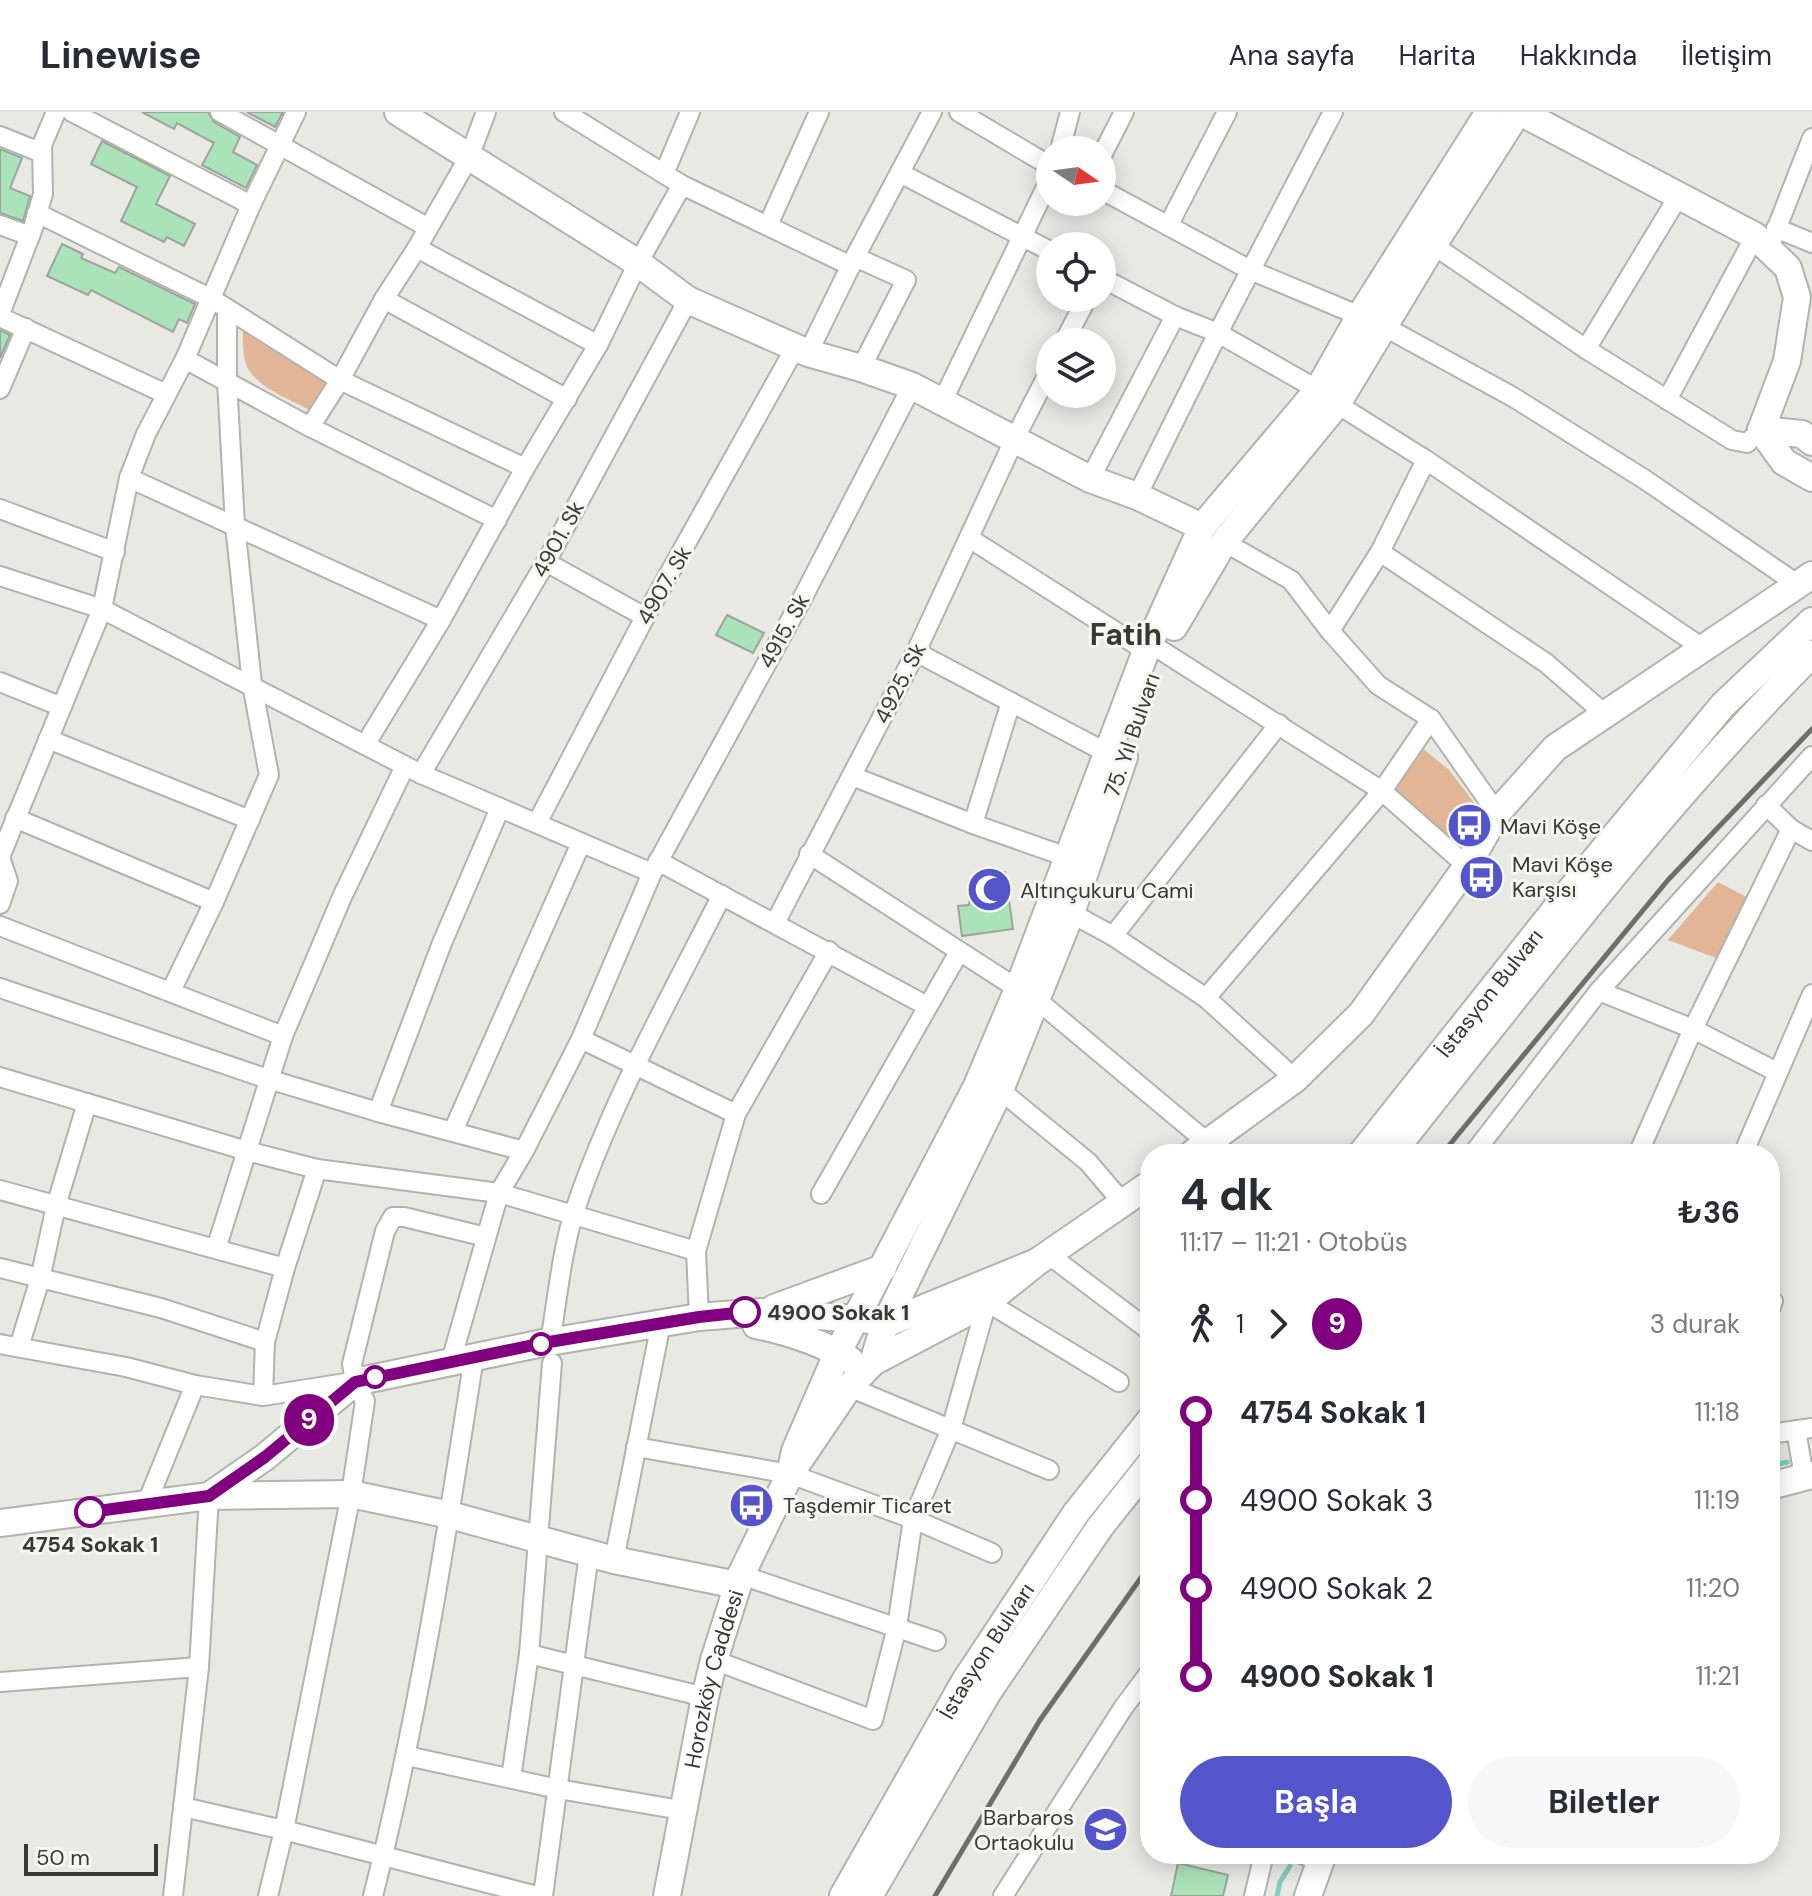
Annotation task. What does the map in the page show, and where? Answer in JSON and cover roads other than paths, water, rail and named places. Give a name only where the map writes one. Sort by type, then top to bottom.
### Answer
[{"type":"street","points":[[56,112],[42,145],[43,194],[0,315],[166,394]]},
{"type":"street","points":[[72,112],[251,205]]},
{"type":"street","points":[[220,112],[427,227]]},
{"type":"street","points":[[0,904],[8,881],[0,857],[4,834],[15,818],[102,609],[129,478],[166,394],[220,304],[251,205],[296,112]]},
{"type":"street","points":[[398,112],[638,263],[688,300],[801,351],[912,386],[1090,479],[1137,496],[1291,580],[1330,631],[1378,685],[1431,719],[1497,813]]},
{"type":"street","points":[[310,427],[469,157],[486,112]]},
{"type":"street","points":[[664,174],[690,112]]},
{"type":"street","points":[[768,225],[819,112]]},
{"type":"street","name":"4907. Sk","points":[[537,823],[645,617],[853,261],[932,112]]},
{"type":"street","points":[[959,112],[1036,158]]},
{"type":"street","points":[[1064,136],[1070,112]]},
{"type":"street","points":[[1112,136],[1124,112]]},
{"type":"street","points":[[1168,226],[1227,112]]},
{"type":"street","points":[[1137,496],[1333,112]]},
{"type":"street","name":"75. Yıl Bulvarı","points":[[1328,397],[1360,316],[1489,112]]},
{"type":"street","points":[[1519,112],[1678,197],[1767,238],[1812,243]]},
{"type":"street","name":"75. Yıl Bulvarı","points":[[873,1362],[885,1324],[1000,1090],[1067,857],[1107,753],[1213,535],[1385,327],[1433,245],[1519,112]]},
{"type":"street","points":[[573,115],[682,185],[768,225],[906,280],[861,368]]},
{"type":"street","points":[[0,136],[42,153]]},
{"type":"street","points":[[1667,400],[1767,238],[1812,138]]},
{"type":"street","points":[[900,173],[1036,244]]},
{"type":"street","points":[[365,745],[441,620],[525,468],[598,345],[638,263],[682,185]]},
{"type":"street","points":[[1586,349],[1678,197]]},
{"type":"street","points":[[1116,198],[1250,270],[1360,316]]},
{"type":"street","points":[[942,402],[1036,209]]},
{"type":"street","points":[[37,213],[220,304],[340,380],[525,468]]},
{"type":"street","points":[[0,225],[30,236]]},
{"type":"street","points":[[1433,245],[1586,349],[1732,440],[1747,443],[1761,430],[1787,361],[1797,297],[1788,268],[1767,238]]},
{"type":"street","points":[[417,248],[598,345]]},
{"type":"street","points":[[1116,285],[1175,316],[1218,333],[1328,397],[1704,649]]},
{"type":"street","points":[[384,299],[567,399]]},
{"type":"street","name":"4901. Sk","points":[[216,1249],[283,1036],[342,897],[413,770],[546,562],[688,300]]},
{"type":"street","points":[[171,991],[269,775],[252,684],[235,525],[220,304]]},
{"type":"street","points":[[1090,479],[1175,316]]},
{"type":"street","points":[[1206,1144],[1295,1079],[1361,1014],[1467,866],[1497,813],[1555,748],[1808,576],[1527,405],[1385,327]]},
{"type":"street","points":[[0,389],[26,328]]},
{"type":"street","points":[[185,359],[310,427],[497,520]]},
{"type":"street","name":"4915. Sk","points":[[373,1896],[407,1756],[450,1515],[462,1359],[486,1237],[499,1193],[581,1039],[655,867],[803,597],[912,386]]},
{"type":"street","name":"4925. Sk","points":[[775,923],[916,652],[1036,397]]},
{"type":"street","points":[[1761,430],[1802,434],[1812,442]]},
{"type":"street","points":[[1761,430],[1784,462],[1812,478]]},
{"type":"street","points":[[1330,631],[1380,552],[1426,460]]},
{"type":"street","points":[[129,478],[441,620]]},
{"type":"street","points":[[0,509],[115,552]]},
{"type":"street","points":[[969,538],[1279,724],[1382,791],[1467,866]]},
{"type":"street","points":[[1380,552],[1546,663],[1606,715]]},
{"type":"street","points":[[546,562],[645,617]]},
{"type":"street","points":[[0,576],[102,609],[413,770],[581,843],[655,867],[722,895],[927,1006]]},
{"type":"street","name":"İstasyon Bulvarı","points":[[1369,1144],[1589,867],[1723,705],[1812,621]]},
{"type":"street","name":"75. Yıl Bulvarı","points":[[1027,995],[1071,913],[1154,651]]},
{"type":"street","points":[[916,652],[1107,753]]},
{"type":"street","name":"İstasyon Bulvarı","points":[[1399,1144],[1608,881],[1743,724],[1812,654]]},
{"type":"street","points":[[0,682],[62,707]]},
{"type":"street","points":[[973,824],[1011,702]]},
{"type":"street","points":[[1206,998],[1382,791],[1431,719]]},
{"type":"street","points":[[1113,936],[1279,724]]},
{"type":"street","points":[[48,739],[250,820]]},
{"type":"street","points":[[1481,1144],[1599,991],[1812,756]]},
{"type":"street","points":[[852,776],[1067,857]]},
{"type":"street","points":[[1766,805],[1791,829],[1812,841]]},
{"type":"street","points":[[378,1112],[442,943],[500,808]]},
{"type":"street","points":[[15,818],[214,902]]},
{"type":"street","points":[[1642,1144],[1693,1029],[1791,829]]},
{"type":"street","points":[[453,1131],[581,843]]},
{"type":"street","points":[[809,854],[1027,995],[1195,1144]]},
{"type":"street","points":[[511,1778],[529,1654],[551,1353],[574,1214],[600,1141],[634,1067],[722,895]]},
{"type":"street","points":[[1071,913],[1113,936],[1206,998],[1295,1079]]},
{"type":"street","points":[[0,926],[283,1036]]},
{"type":"street","points":[[708,1317],[696,1251],[736,1114],[829,951]]},
{"type":"street","points":[[821,1194],[959,952]]},
{"type":"street","points":[[0,988],[268,1079],[524,1151]]},
{"type":"street","points":[[1599,991],[1693,1029],[1777,1072]]},
{"type":"street","points":[[1747,1144],[1812,994]]},
{"type":"street","points":[[790,1474],[795,1451],[838,1352],[1027,995]]},
{"type":"street","points":[[581,1039],[736,1114]]},
{"type":"street","points":[[0,1077],[317,1169],[499,1193],[696,1251]]},
{"type":"street","points":[[1000,1090],[1088,1162],[1123,1203]]},
{"type":"street","points":[[19,1347],[87,1103]]},
{"type":"street","points":[[263,1396],[265,1342],[317,1169]]},
{"type":"street","points":[[0,1190],[285,1268]]},
{"type":"street","points":[[790,1474],[849,1387],[873,1362],[987,1302],[1043,1258],[1140,1191]]},
{"type":"street","points":[[268,1896],[351,1494],[365,1401],[355,1382],[352,1364],[385,1231],[393,1217],[404,1217],[486,1237]]},
{"type":"street","points":[[0,1344],[263,1396],[355,1382],[462,1359],[551,1353],[661,1323],[708,1317],[762,1312],[885,1324],[1043,1258]]},
{"type":"street","points":[[1043,1258],[1140,1324]]},
{"type":"street","points":[[0,1268],[161,1308],[265,1342]]},
{"type":"street","points":[[762,1312],[883,1268]]},
{"type":"street","points":[[987,1302],[1119,1382]]},
{"type":"street","points":[[714,1660],[873,1720],[897,1627],[913,1519],[951,1429],[987,1302]]},
{"type":"street","points":[[708,1317],[784,1330],[852,1361],[873,1362]]},
{"type":"street","points":[[183,1807],[540,1896],[558,1789],[573,1665],[636,1447],[661,1323]]},
{"type":"street","points":[[209,1496],[265,1457],[355,1382]]},
{"type":"street","points":[[146,1505],[195,1385]]},
{"type":"street","points":[[849,1387],[1049,1470]]},
{"type":"street","points":[[1780,1433],[1804,1429],[1808,1476],[1780,1483]]},
{"type":"street","name":"İstasyon Bulvarı","points":[[843,1896],[965,1681],[1076,1513],[1140,1433]]},
{"type":"street","points":[[636,1447],[790,1474],[913,1519],[992,1553]]},
{"type":"street","name":"Horozköy Caddesi","points":[[667,1896],[681,1810],[714,1660],[739,1580],[790,1474]]},
{"type":"street","name":"İstasyon Bulvarı","points":[[869,1896],[988,1692],[1100,1527],[1140,1477]]},
{"type":"street","points":[[0,1523],[209,1496],[351,1494],[450,1515],[602,1557],[739,1580],[936,1641]]},
{"type":"street","points":[[173,1896],[199,1667],[209,1496]]},
{"type":"street","points":[[529,1654],[705,1697]]},
{"type":"street","points":[[0,1682],[199,1667]]},
{"type":"street","points":[[1003,1896],[1140,1692]]},
{"type":"street","points":[[407,1756],[558,1789],[681,1810]]},
{"type":"street","points":[[1254,1896],[1262,1864]]},
{"type":"street","points":[[1308,1896],[1314,1864]]},
{"type":"waterway","points":[[1780,1464],[1787,1462]]},
{"type":"waterway","points":[[1277,1896],[1280,1882],[1290,1866]]},
{"type":"railway","points":[[1450,1144],[1668,880],[1812,729]]},
{"type":"railway","points":[[935,1896],[1040,1720],[1140,1579]]},
{"type":"place","name":"Mavi Köşe","points":[[1469,826]]},
{"type":"place","name":"Mavi Köşe Karşısı","points":[[1481,877]]},
{"type":"place","name":"Altınçukuru Cami","points":[[989,890]]},
{"type":"place","name":"4900 Sokak 1","points":[[745,1312]]},
{"type":"place","name":"Taşdemir Ticaret","points":[[752,1505]]},
{"type":"place","name":"4754 Sokak 1","points":[[90,1512]]},
{"type":"place","name":"Barbaros Ortaokulu","points":[[1105,1830]]},
{"type":"district","name":"Fatih","points":[[1126,634]]}]
